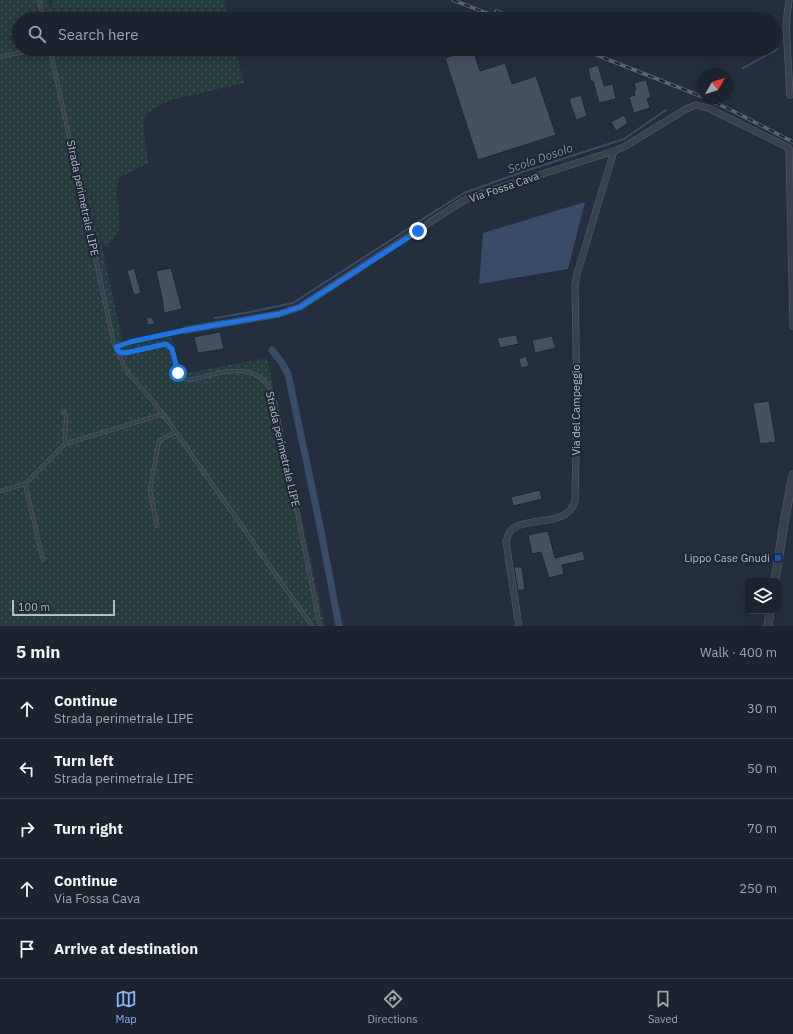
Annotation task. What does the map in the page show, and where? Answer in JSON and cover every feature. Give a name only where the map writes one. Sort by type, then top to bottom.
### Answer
[{"type":"street","points":[[790,0],[786,24],[790,95]]},
{"type":"street","name":"Via Fossa Cava","points":[[186,330],[279,314],[292,310],[314,299],[461,202],[474,196],[614,152],[686,109],[696,105],[708,108],[789,148],[793,313]]},
{"type":"street","name":"Via del Campeggio","points":[[519,626],[506,542],[510,531],[519,526],[566,515],[573,509],[575,501],[577,401],[575,286],[577,274],[614,152]]},
{"type":"street","points":[[793,313],[793,326]]},
{"type":"street","points":[[775,578],[793,474]]},
{"type":"street","points":[[768,626],[770,614]]},
{"type":"lane","points":[[39,0],[42,12]]},
{"type":"lane","points":[[0,57],[12,54]]},
{"type":"lane","name":"Strada perimetrale LIPE","points":[[52,56],[111,333],[116,347],[130,375],[148,394],[163,414],[312,626]]},
{"type":"lane","points":[[116,347],[130,342],[186,330]]},
{"type":"lane","name":"Strada perimetrale LIPE","points":[[116,347],[119,352],[125,353],[166,344],[172,349],[182,379],[190,380],[237,370],[257,375],[262,378],[269,387],[274,397],[320,626]]},
{"type":"lane","points":[[63,411],[66,415],[65,444]]},
{"type":"lane","points":[[0,491],[25,484],[65,444],[163,414]]},
{"type":"lane","points":[[157,526],[150,490],[159,441],[175,432]]},
{"type":"lane","points":[[25,484],[43,560]]},
{"type":"green space","points":[[0,0],[48,0],[50,8],[53,7],[52,0],[224,0],[227,12],[12,12],[12,56],[237,56],[244,83],[167,101],[146,114],[143,126],[148,163],[118,178],[117,194],[120,228],[108,247],[102,244],[71,108],[124,347],[172,337],[181,374],[267,358],[325,626],[0,626]]},
{"type":"water","points":[[585,202],[568,269],[479,284],[483,233]]},
{"type":"building","points":[[451,56],[475,56],[480,71],[505,63],[512,84],[536,76],[556,135],[478,160],[445,58]]},
{"type":"building","points":[[598,65],[604,86],[613,84],[616,99],[599,103],[593,81],[591,82],[588,68]]},
{"type":"building","points":[[646,80],[651,97],[647,99],[650,108],[634,113],[629,97],[635,95],[634,91],[636,90],[634,83]]},
{"type":"building","points":[[581,95],[587,116],[576,120],[569,99]]},
{"type":"building","points":[[624,115],[628,123],[616,131],[611,122]]},
{"type":"building","points":[[134,268],[141,293],[134,295],[127,271]]},
{"type":"building","points":[[171,268],[182,309],[164,313],[156,271]]},
{"type":"building","points":[[152,317],[155,324],[148,325],[146,318]]},
{"type":"building","points":[[220,332],[224,349],[198,353],[194,337]]},
{"type":"building","points":[[516,335],[519,344],[500,348],[497,338]]},
{"type":"building","points":[[552,336],[556,348],[535,353],[532,340]]},
{"type":"building","points":[[526,356],[529,366],[521,368],[519,359]]},
{"type":"building","points":[[769,401],[776,442],[760,444],[753,403]]},
{"type":"building","points":[[540,490],[542,499],[513,506],[511,497]]},
{"type":"building","points":[[548,531],[555,558],[583,551],[585,560],[562,565],[564,574],[549,578],[541,552],[532,554],[528,535]]},
{"type":"building","points":[[514,567],[522,567],[525,590],[518,590]]},
{"type":"waterway","name":"Scolo Dosolo","points":[[743,68],[765,56]]},
{"type":"waterway","name":"Scolo Dosolo","points":[[418,222],[464,193],[522,172],[624,139],[666,110]]},
{"type":"waterway","name":"Scolo Dosolo","points":[[215,318],[293,303],[411,227]]},
{"type":"waterway","points":[[272,350],[288,374],[319,521],[339,626]]},
{"type":"railway","points":[[453,0],[484,12]]},
{"type":"railway","points":[[599,56],[697,95]]},
{"type":"railway","points":[[718,104],[793,142]]},
{"type":"place","name":"Lippo Case Gnudi","points":[[778,558]]},
{"type":"route","points":[[178,373],[172,349],[169,345],[163,344],[129,353],[119,352],[116,347],[155,336],[279,314],[300,307],[418,231]]}]
